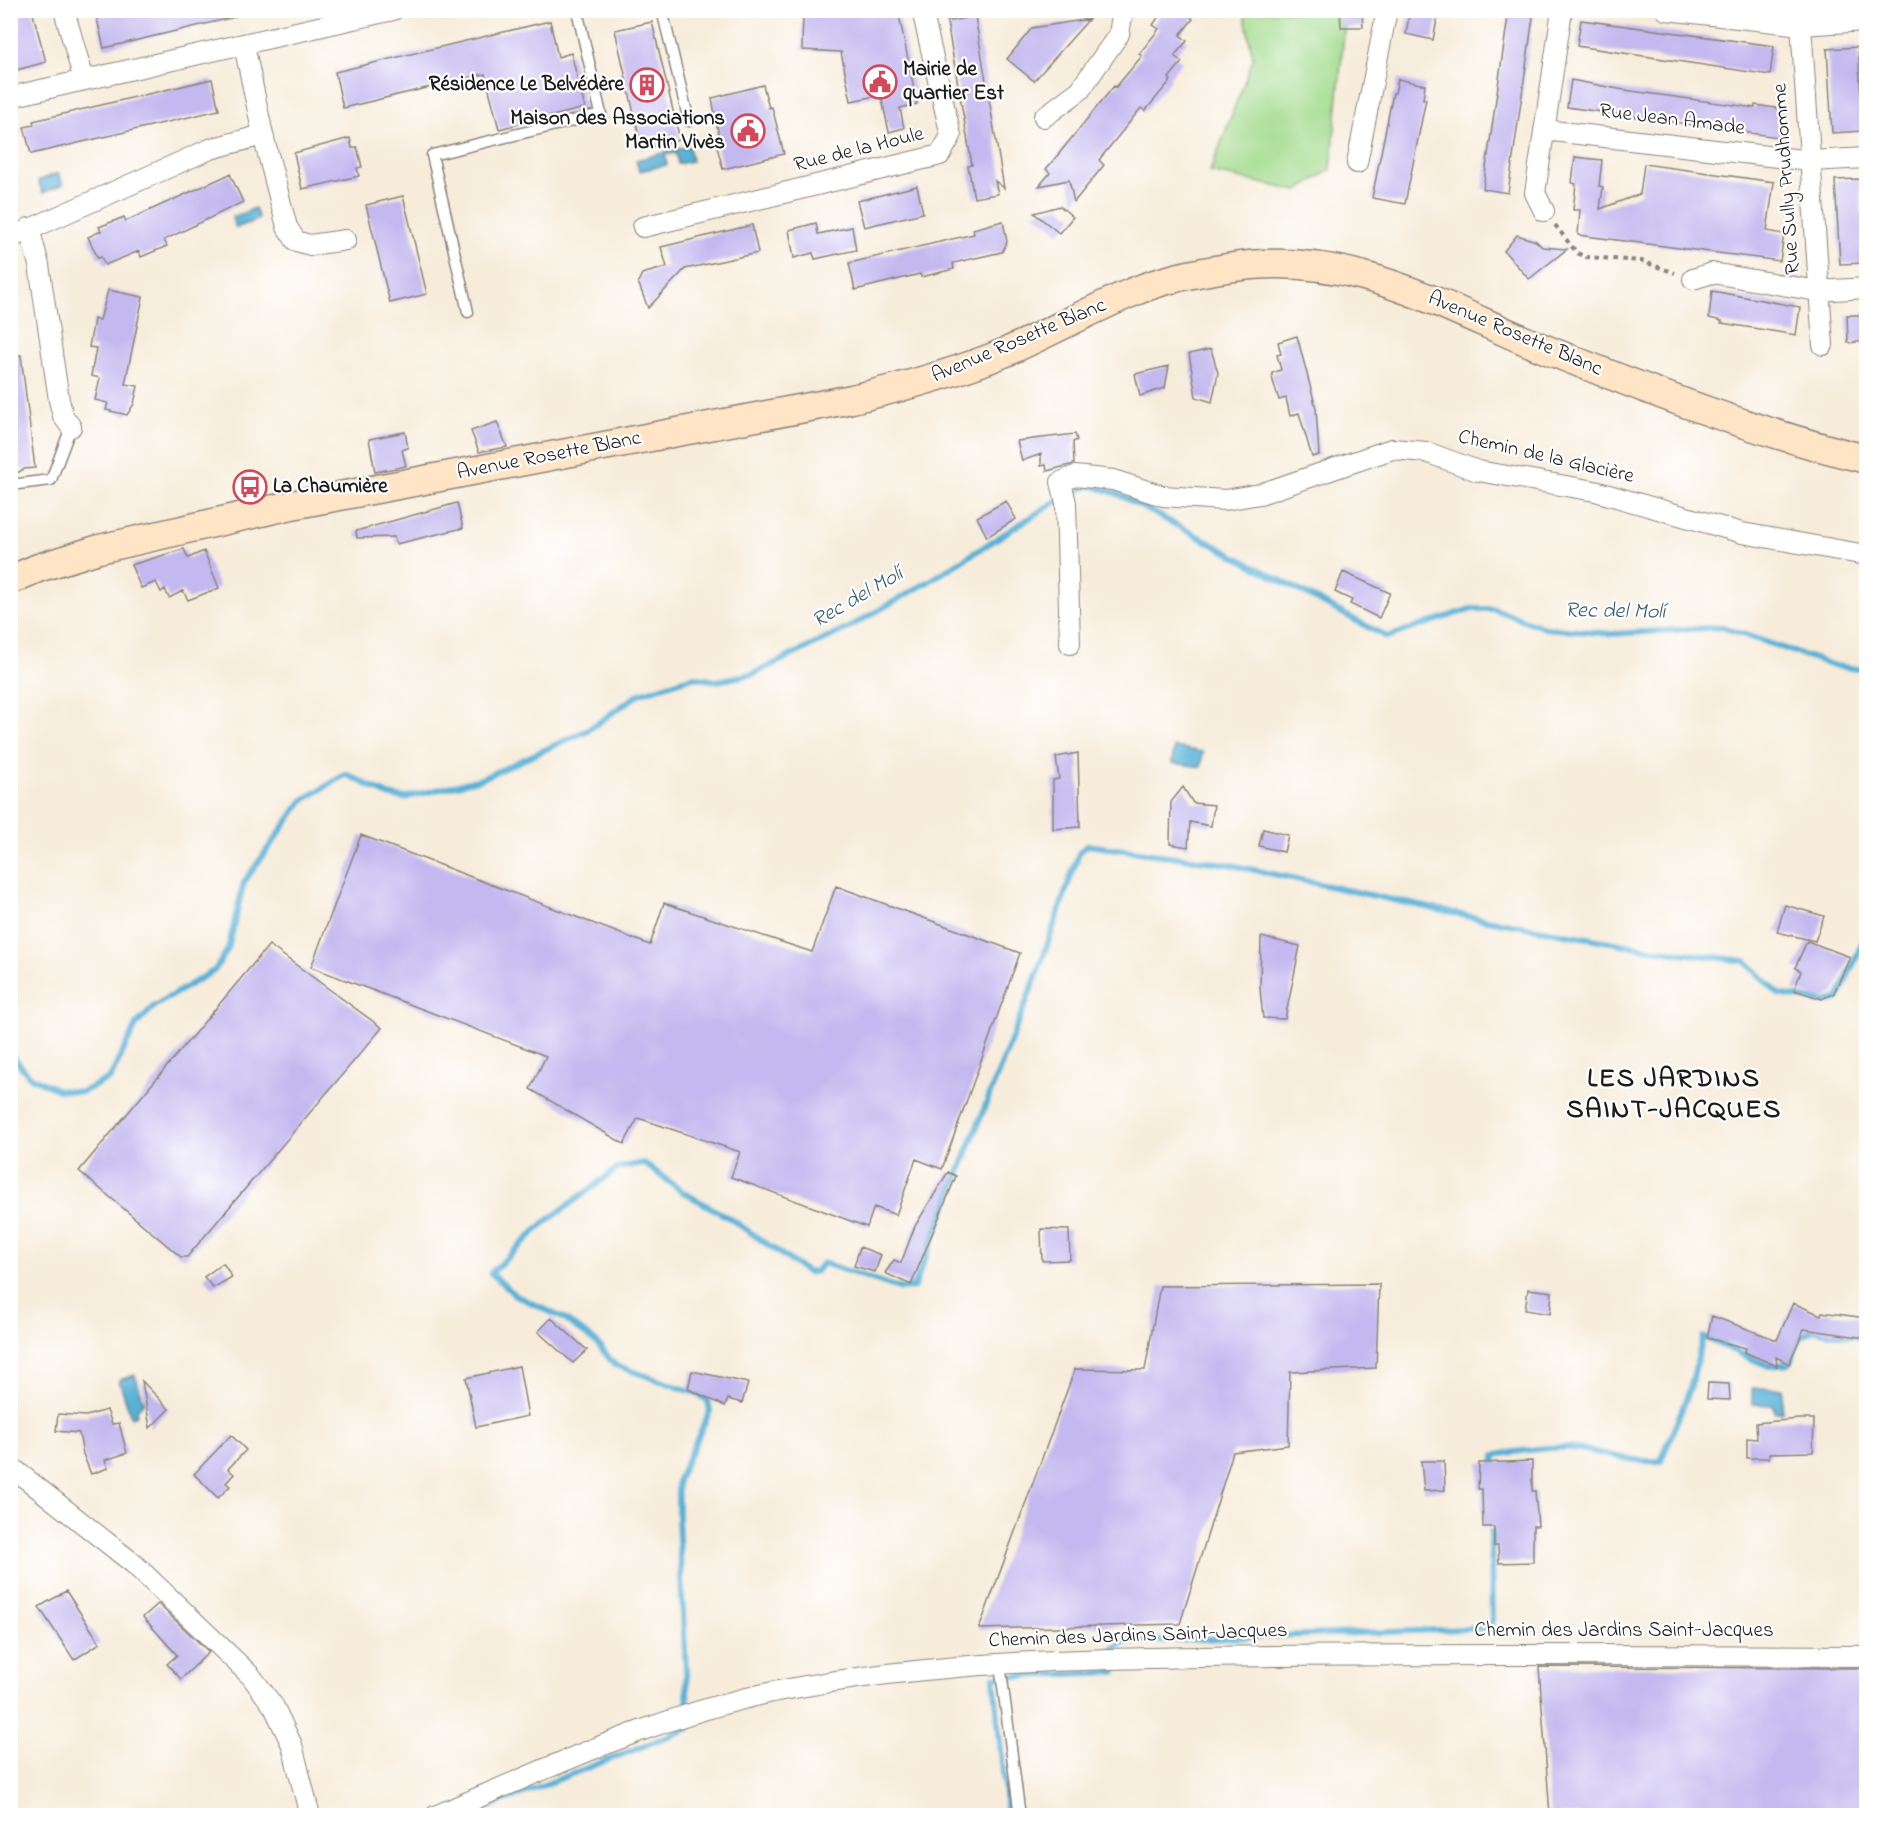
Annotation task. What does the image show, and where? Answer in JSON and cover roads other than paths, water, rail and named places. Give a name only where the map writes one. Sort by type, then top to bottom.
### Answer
[{"type":"main road","name":"Avenue Rosette Blanc","points":[[10,580],[38,568],[99,549],[292,505],[852,399],[922,382],[1005,352],[1135,291],[1183,276],[1230,267],[1277,263],[1306,265],[1385,280],[1540,346],[1727,419],[1866,459]]},
{"type":"street","points":[[64,10],[84,80]]},
{"type":"street","points":[[10,98],[393,10]]},
{"type":"street","name":"Rue de la Houle","points":[[643,227],[940,155],[951,136],[922,10]]},
{"type":"street","points":[[1044,117],[1080,90],[1119,34],[1123,10]]},
{"type":"street","points":[[1358,163],[1388,10]]},
{"type":"street","points":[[1544,211],[1535,193],[1562,10]]},
{"type":"street","points":[[1666,10],[1866,21]]},
{"type":"street","name":"Rue Sully Prudhomme","points":[[1801,18],[1823,345]]},
{"type":"street","points":[[244,45],[263,135],[287,227],[296,241],[310,244],[346,240]]},
{"type":"street","name":"Rue Jean Amade","points":[[1544,130],[1811,161],[1866,158]]},
{"type":"street","points":[[10,238],[210,149],[263,135]]},
{"type":"street","points":[[29,228],[39,265],[59,400],[63,416],[71,427]]},
{"type":"street","points":[[1693,279],[1712,273],[1818,291],[1866,288]]},
{"type":"street","name":"Chemin de la Glacière","points":[[1070,644],[1065,498],[1061,482],[1075,476],[1113,480],[1163,496],[1225,500],[1260,494],[1392,449],[1426,452],[1478,471],[1595,491],[1742,533],[1866,555]]},
{"type":"street","points":[[10,1466],[134,1564],[251,1676],[274,1707],[292,1745],[310,1815]]},
{"type":"street","name":"Chemin des Jardins Saint-Jacques","points":[[435,1815],[669,1719],[777,1692],[924,1668],[1001,1675],[1109,1658],[1379,1655],[1866,1656]]},
{"type":"lane","points":[[468,312],[432,155],[601,114],[576,10]]},
{"type":"lane","points":[[662,10],[689,121]]},
{"type":"lane","points":[[10,485],[51,480],[71,427]]},
{"type":"lane","points":[[1001,1675],[1020,1815]]},
{"type":"water","points":[[689,146],[692,161],[678,164],[676,153],[665,155],[667,165],[639,171],[636,160]]},
{"type":"water","points":[[58,173],[63,184],[43,193],[38,181]]},
{"type":"water","points":[[255,208],[259,219],[236,228],[232,218]]},
{"type":"water","points":[[1174,747],[1203,752],[1201,767],[1172,763]]},
{"type":"water","points":[[135,1375],[144,1402],[136,1411],[137,1415],[131,1417],[119,1380]]},
{"type":"water","points":[[1752,1388],[1783,1388],[1782,1412],[1774,1412],[1773,1405],[1752,1404]]},
{"type":"waterway","name":"Rec del Molí","points":[[10,1053],[29,1076],[58,1090],[82,1092],[110,1078],[136,1025],[154,1006],[215,970],[228,949],[244,882],[302,801],[346,774],[388,795],[404,798],[481,779],[588,730],[639,694],[693,677],[717,681],[753,674],[846,629],[928,582],[1055,502],[1090,485],[1118,494],[1387,637],[1470,609],[1494,609],[1545,628],[1612,634],[1722,627],[1835,666],[1866,670]]},
{"type":"waterway","points":[[465,1816],[689,1728],[678,1480],[710,1411],[708,1401],[698,1394],[615,1365],[595,1341],[563,1318],[515,1295],[491,1273],[543,1224],[618,1168],[644,1163],[683,1192],[731,1219],[808,1273],[816,1271],[823,1263],[902,1289],[914,1287],[1036,977],[1079,853],[1087,845],[1227,864],[1476,918],[1643,948],[1745,961],[1779,994],[1825,1002],[1838,999],[1866,934]]},
{"type":"waterway","name":"Rec del Molí","points":[[1866,910],[1866,922]]},
{"type":"waterway","points":[[1494,1469],[1495,1455],[1547,1448],[1578,1449],[1630,1459],[1661,1461],[1690,1389],[1703,1337],[1768,1366],[1789,1364],[1800,1338],[1812,1330],[1866,1338]]},
{"type":"waterway","points":[[1111,1650],[1124,1642],[1492,1628],[1491,1532]]},
{"type":"waterway","points":[[1007,1816],[994,1677],[1115,1672]]},
{"type":"place","name":"Mairie de quartier Est","points":[[880,82]]},
{"type":"place","name":"Résidence Le Belvédère","points":[[647,85]]},
{"type":"place","name":"Maison des Associations Martin Vivès","points":[[748,131]]},
{"type":"place","name":"La Chaumière","points":[[250,487]]},
{"type":"district","name":"LES JARDINS SAINT-JACQUES","points":[[1674,1094]]}]
